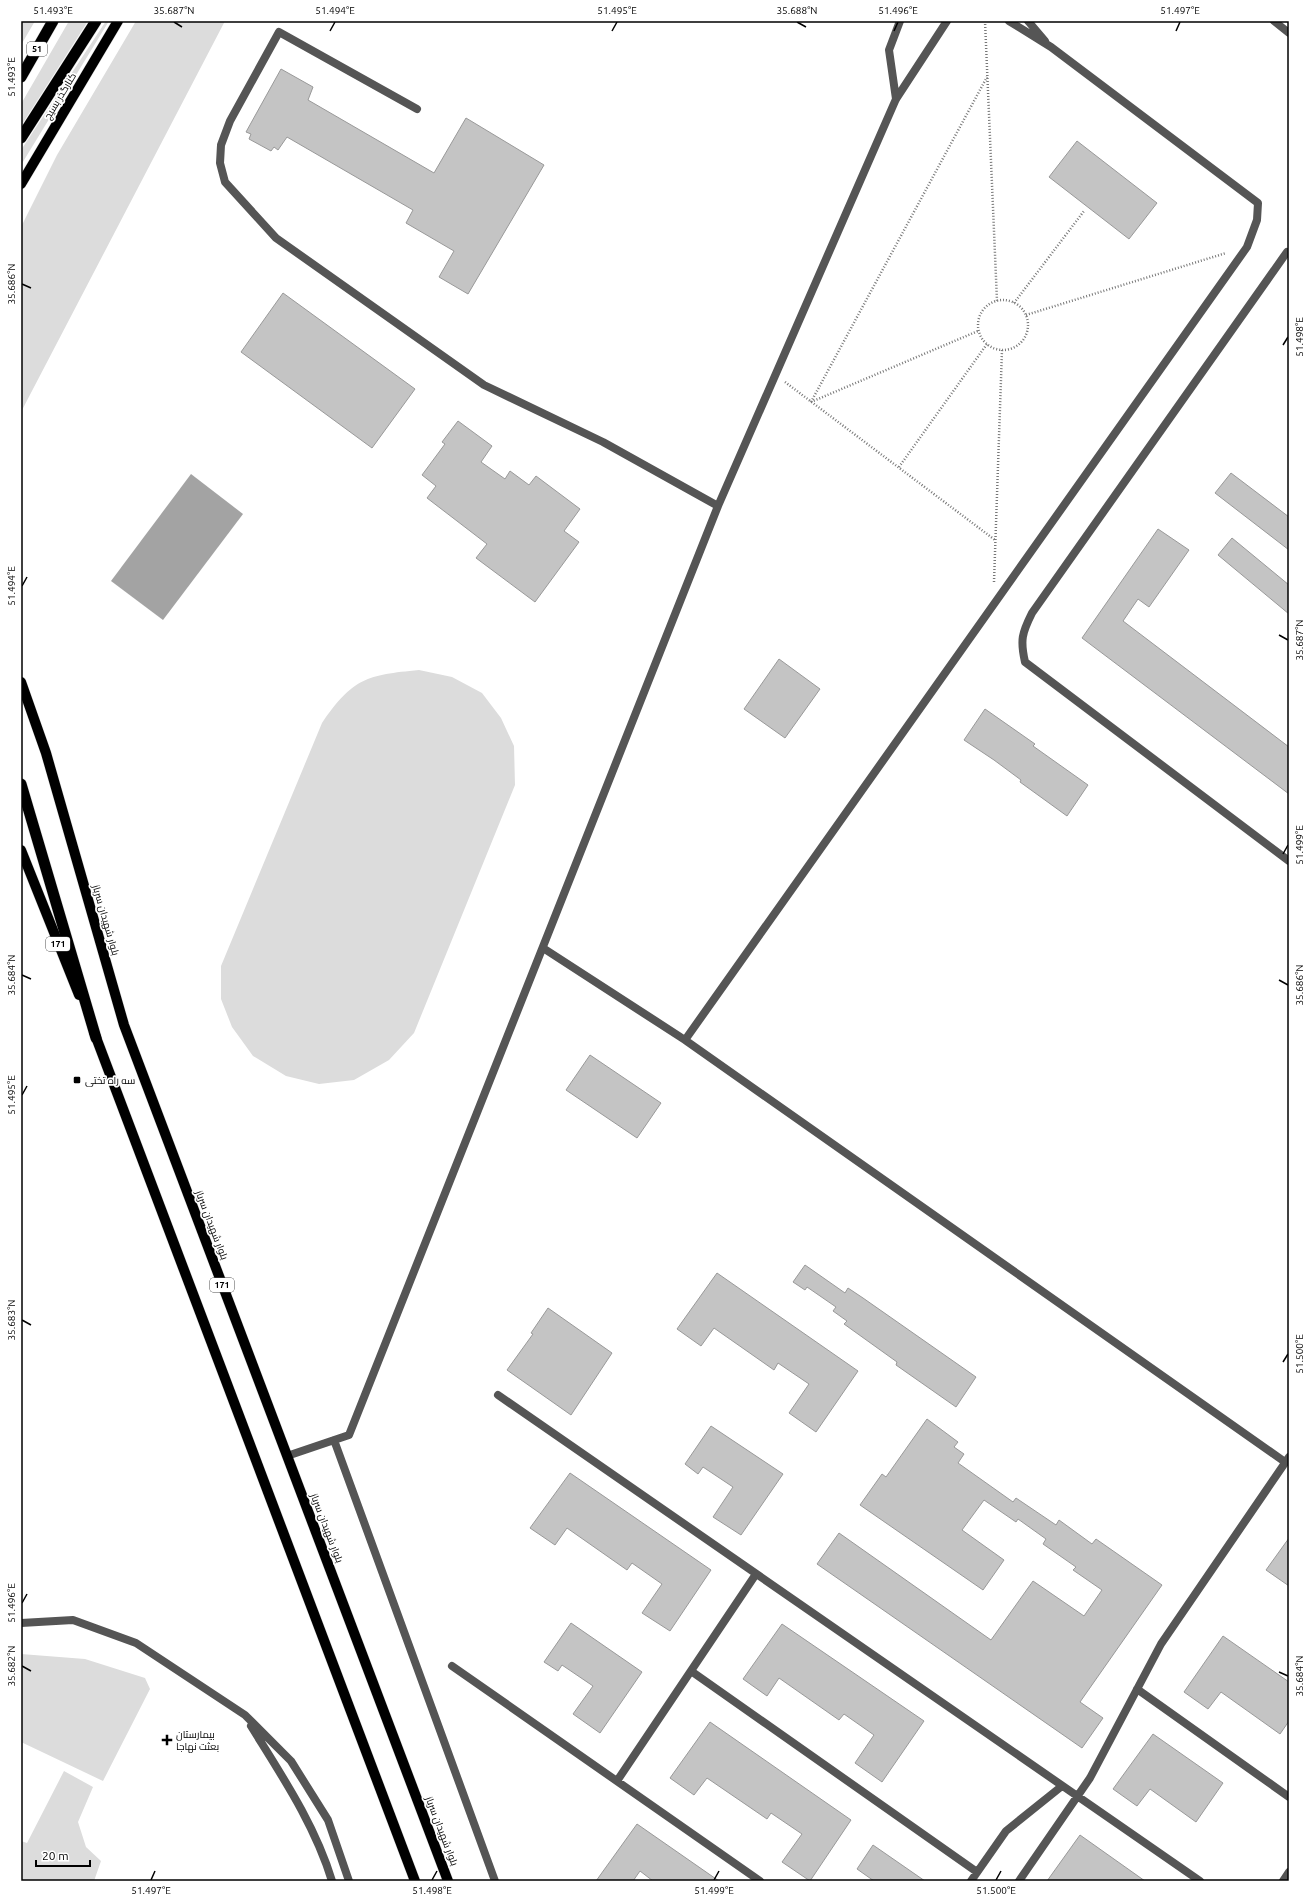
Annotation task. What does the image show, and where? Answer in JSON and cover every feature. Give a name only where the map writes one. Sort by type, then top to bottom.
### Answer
[{"type":"highway","name":"51","points":[[21,77],[53,21]]},
{"type":"highway","points":[[21,138],[96,21]]},
{"type":"highway","points":[[21,784],[96,1038]]},
{"type":"main road","name":"کنارگذر بسیج","points":[[21,184],[118,21]]},
{"type":"main road","name":"بلوار شهیدان سرباز","points":[[21,682],[46,753],[124,1025],[448,1881]]},
{"type":"main road","name":"171","points":[[21,850],[96,1038],[415,1881]]},
{"type":"street","points":[[896,99],[889,50],[900,21]]},
{"type":"street","points":[[287,1456],[349,1435],[718,506],[896,99],[947,21]]},
{"type":"street","points":[[685,1040],[1247,247],[1257,220],[1258,203],[1051,47],[1009,21]]},
{"type":"street","points":[[1028,21],[1051,47]]},
{"type":"street","points":[[1274,21],[1289,32]]},
{"type":"street","points":[[417,109],[279,32],[230,122],[221,144],[220,163],[225,182],[276,238],[484,384],[603,442],[718,506]]},
{"type":"street","points":[[1287,252],[1032,613],[1023,630],[1021,645],[1025,662],[1289,861]]},
{"type":"street","points":[[543,948],[685,1040],[1287,1459],[1161,1644],[1090,1778],[1019,1881]]},
{"type":"street","points":[[498,1395],[1200,1881]]},
{"type":"street","points":[[334,1440],[495,1881]]},
{"type":"street","points":[[617,1781],[756,1574]]},
{"type":"street","points":[[21,1623],[73,1620],[136,1643],[244,1716],[291,1761],[328,1820],[349,1881]]},
{"type":"street","points":[[452,1666],[760,1881]]},
{"type":"street","points":[[691,1672],[977,1872]]},
{"type":"street","points":[[1137,1689],[1289,1797]]},
{"type":"street","points":[[244,1716],[290,1787],[326,1862],[332,1881]]},
{"type":"street","points":[[970,1881],[1006,1831],[1062,1786]]},
{"type":"street","points":[[1283,1881],[1289,1872]]},
{"type":"path","points":[[985,21],[997,301]]},
{"type":"path","points":[[812,402],[987,77]]},
{"type":"path","points":[[1014,303],[1084,211]]},
{"type":"path","points":[[1026,315],[1247,247]]},
{"type":"path","points":[[1006,300],[1014,303],[1021,308],[1026,315],[1028,324],[1024,340],[1017,346],[1002,350],[994,349],[987,344],[978,331],[980,315],[984,309],[997,301],[1006,300]]},
{"type":"path","points":[[812,402],[978,331]]},
{"type":"path","points":[[899,467],[987,344]]},
{"type":"path","points":[[993,606],[1002,350]]},
{"type":"path","points":[[776,375],[995,540]]},
{"type":"shaded area","points":[[21,21],[35,21],[21,45]]},
{"type":"shaded area","points":[[69,21],[88,21],[21,126],[21,104]]},
{"type":"shaded area","points":[[106,21],[109,21],[21,165],[21,150]]},
{"type":"shaded area","points":[[136,21],[225,21],[21,412],[21,227],[57,155]]},
{"type":"shaded area","points":[[191,474],[243,514],[163,620],[111,581]]},
{"type":"shaded area","points":[[419,670],[452,677],[482,693],[501,718],[514,746],[515,785],[414,1033],[389,1060],[354,1080],[319,1084],[286,1076],[253,1056],[232,1027],[221,999],[221,966],[322,723],[343,696],[363,682],[386,674]]},
{"type":"shaded area","points":[[21,1654],[85,1659],[145,1678],[150,1689],[103,1781],[21,1742]]},
{"type":"shaded area","points":[[64,1771],[93,1787],[78,1822],[86,1847],[101,1861],[94,1881],[21,1881],[21,1841],[27,1843]]},
{"type":"building","points":[[281,69],[313,87],[308,100],[434,173],[466,118],[544,165],[468,294],[439,277],[454,251],[406,223],[413,210],[287,137],[278,150],[274,147],[271,151],[249,139],[251,134],[246,132]]},
{"type":"building","points":[[1077,141],[1157,203],[1129,239],[1049,177]]},
{"type":"building","points":[[283,293],[415,389],[372,448],[241,352]]},
{"type":"building","points":[[458,421],[492,446],[481,462],[505,479],[510,471],[529,485],[536,476],[580,509],[564,531],[579,542],[535,602],[476,558],[487,544],[427,498],[436,486],[422,475],[445,444],[442,442]]},
{"type":"building","points":[[1231,473],[1289,517],[1289,550],[1215,493]]},
{"type":"building","points":[[1158,529],[1189,550],[1149,607],[1138,599],[1123,621],[1289,747],[1289,794],[1082,638]]},
{"type":"building","points":[[1232,538],[1289,585],[1289,614],[1218,555]]},
{"type":"building","points":[[779,659],[820,689],[785,738],[744,709]]},
{"type":"building","points":[[985,709],[1035,744],[1033,746],[1088,785],[1067,816],[1020,782],[1021,780],[994,760],[964,740]]},
{"type":"building","points":[[590,1055],[661,1103],[637,1138],[566,1090]]},
{"type":"building","points":[[805,1265],[845,1293],[848,1288],[976,1377],[956,1407],[896,1365],[897,1362],[844,1324],[847,1321],[833,1311],[836,1307],[807,1287],[805,1290],[793,1282]]},
{"type":"building","points":[[717,1273],[858,1371],[816,1432],[789,1413],[809,1384],[778,1363],[774,1370],[714,1328],[701,1346],[677,1329]]},
{"type":"building","points":[[548,1308],[612,1353],[571,1415],[507,1370],[533,1334],[531,1333]]},
{"type":"building","points":[[927,1419],[958,1442],[954,1447],[964,1454],[958,1463],[1013,1502],[1016,1498],[1056,1525],[1059,1520],[1092,1544],[1096,1539],[1162,1585],[1080,1702],[1103,1718],[1082,1748],[817,1564],[839,1533],[991,1640],[1033,1581],[1084,1616],[1102,1590],[1073,1570],[1076,1567],[1043,1544],[1046,1539],[1018,1519],[1016,1522],[984,1500],[962,1530],[1004,1560],[983,1590],[860,1505],[882,1474],[886,1477]]},
{"type":"building","points":[[711,1426],[783,1474],[741,1535],[713,1517],[733,1487],[703,1467],[698,1474],[685,1464]]},
{"type":"building","points":[[570,1473],[711,1570],[670,1631],[642,1613],[662,1584],[632,1563],[627,1570],[567,1528],[555,1545],[530,1528]]},
{"type":"building","points":[[1289,1538],[1289,1586],[1266,1570]]},
{"type":"building","points":[[571,1623],[642,1672],[600,1733],[573,1714],[593,1686],[562,1665],[558,1671],[544,1662]]},
{"type":"building","points":[[782,1624],[924,1721],[882,1782],[855,1763],[874,1735],[844,1714],[839,1720],[779,1678],[767,1696],[743,1679]]},
{"type":"building","points":[[1223,1636],[1289,1682],[1289,1721],[1280,1734],[1221,1692],[1208,1709],[1184,1692]]},
{"type":"building","points":[[710,1722],[851,1820],[810,1881],[782,1862],[802,1834],[771,1813],[767,1819],[707,1778],[694,1795],[670,1778]]},
{"type":"building","points":[[1153,1734],[1223,1783],[1196,1822],[1150,1789],[1137,1806],[1113,1789]]},
{"type":"building","points":[[637,1824],[719,1881],[653,1881],[640,1871],[633,1881],[596,1881]]},
{"type":"building","points":[[1080,1835],[1145,1881],[1047,1881]]},
{"type":"building","points":[[873,1845],[925,1881],[874,1881],[857,1869]]},
{"type":"place","name":"سه راه تختی","points":[[77,1080]]},
{"type":"place","name":"بیمارستان بعثت نهاجا","points":[[167,1740]]}]
